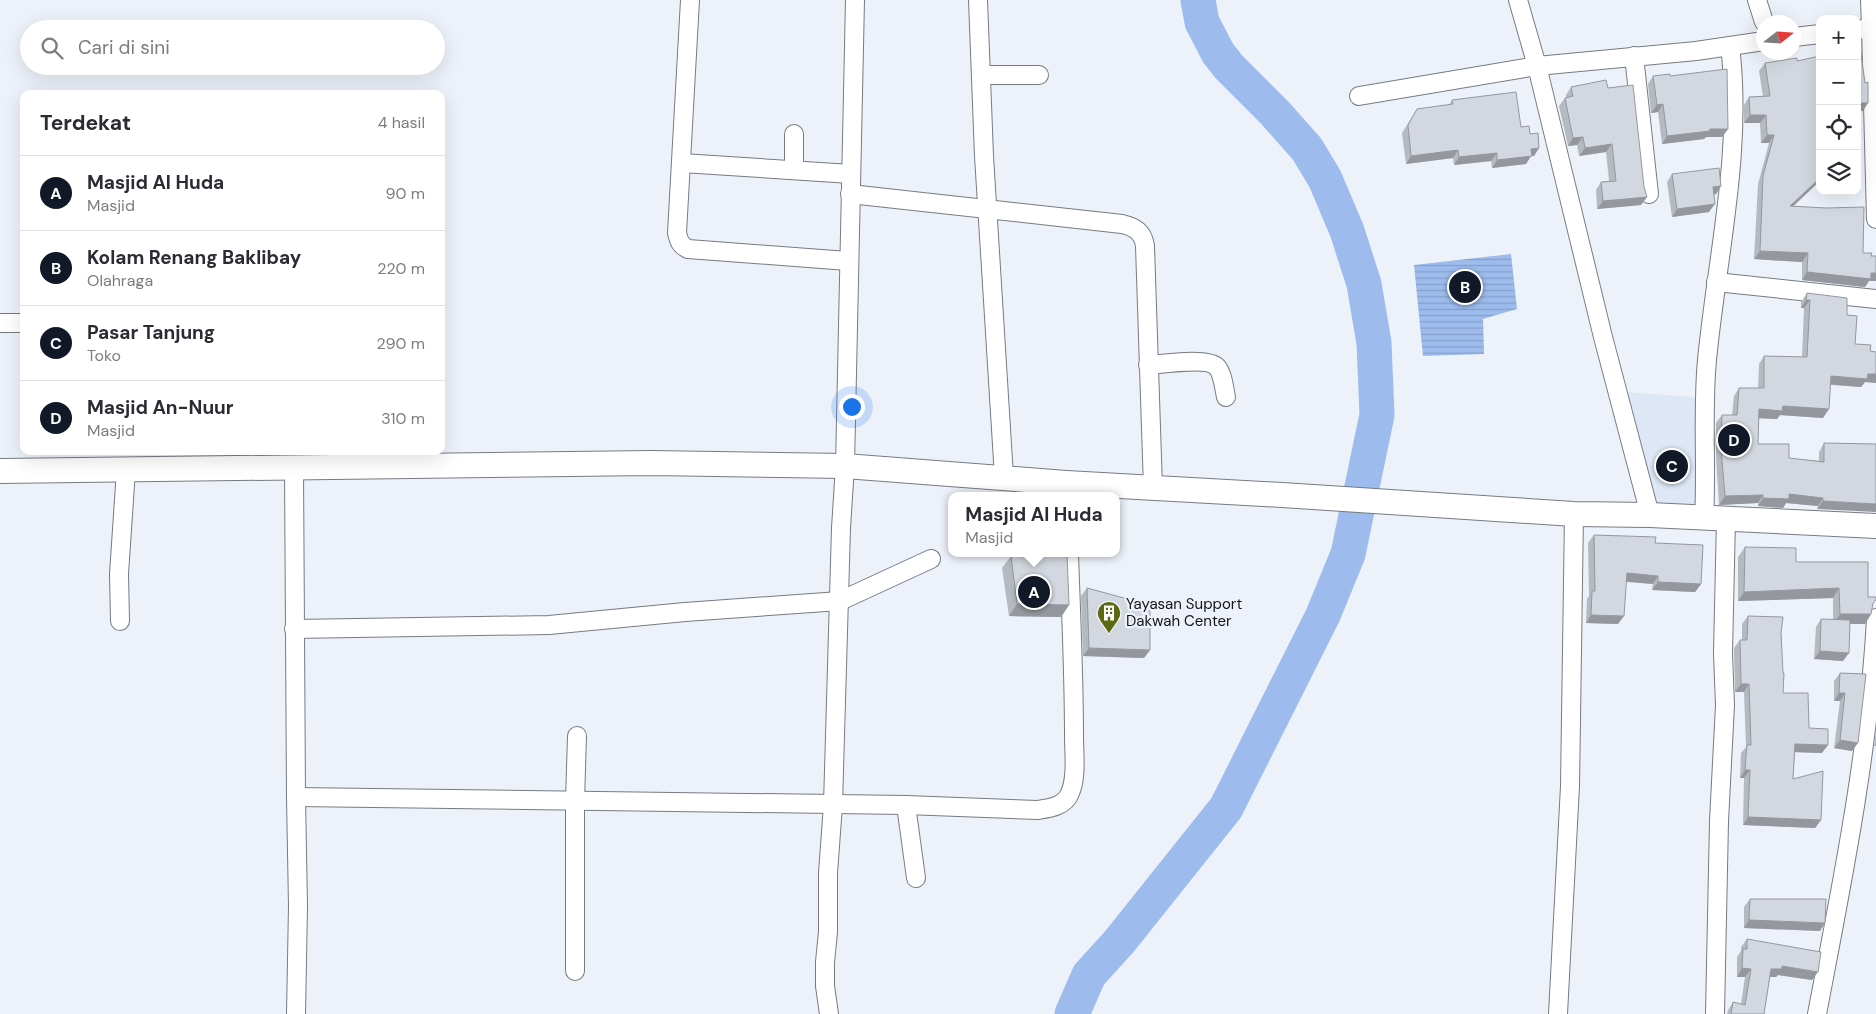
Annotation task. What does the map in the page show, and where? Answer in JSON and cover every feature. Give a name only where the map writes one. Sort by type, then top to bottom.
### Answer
[{"type":"main road","points":[[0,471],[126,470],[236,460],[294,468],[652,463],[845,466],[1004,477],[1066,489],[1153,488],[1574,514],[1650,515],[1876,526]]},
{"type":"street","points":[[690,0],[677,233],[682,246],[688,249],[848,261]]},
{"type":"street","points":[[829,1014],[825,986],[825,962],[828,932],[828,873],[833,805],[845,466],[855,0]]},
{"type":"street","points":[[978,0],[1004,477]]},
{"type":"street","points":[[1518,0],[1536,66],[1602,337],[1650,515]]},
{"type":"street","points":[[1757,0],[1762,15]]},
{"type":"street","points":[[1870,0],[1868,28],[1875,140],[1876,218]]},
{"type":"street","points":[[1801,36],[1816,34]]},
{"type":"street","points":[[1360,96],[1536,66],[1696,51],[1756,42]]},
{"type":"street","points":[[1715,1014],[1719,821],[1725,705],[1715,519],[1706,481],[1704,403],[1734,132],[1734,75],[1730,46]]},
{"type":"street","points":[[1634,56],[1649,194]]},
{"type":"street","points":[[981,76],[1039,75]]},
{"type":"street","points":[[794,134],[794,170]]},
{"type":"street","points":[[682,163],[851,174]]},
{"type":"street","points":[[850,194],[1122,224],[1138,230],[1145,246],[1153,488]]},
{"type":"street","points":[[1716,282],[1876,299]]},
{"type":"street","points":[[0,323],[20,323]]},
{"type":"street","points":[[1148,365],[1206,362],[1216,365],[1220,371],[1226,397]]},
{"type":"street","points":[[294,468],[298,906],[296,1014]]},
{"type":"street","points":[[120,621],[119,574],[126,470]]},
{"type":"street","points":[[1558,1014],[1570,786],[1574,514]]},
{"type":"street","points":[[296,798],[906,805],[1038,810],[1053,808],[1063,802],[1070,794],[1074,780],[1074,710],[1069,557]]},
{"type":"street","points":[[294,629],[549,624],[840,601],[931,559]]},
{"type":"street","points":[[1817,1014],[1843,875],[1870,698],[1876,618]]},
{"type":"street","points":[[575,971],[574,801],[577,736]]},
{"type":"street","points":[[906,805],[916,878]]},
{"type":"shaded area","points":[[1625,392],[1700,396],[1698,511],[1657,508],[1631,425]]},
{"type":"water","points":[[1511,254],[1517,309],[1483,319],[1484,354],[1423,356],[1414,265]]},
{"type":"building","points":[[1861,54],[1865,83],[1868,82],[1868,103],[1861,103]]},
{"type":"building","points":[[1816,57],[1816,182],[1790,206],[1826,208],[1864,207],[1863,253],[1872,253],[1871,256],[1876,256],[1876,273],[1871,273],[1871,279],[1807,272],[1808,253],[1760,251],[1763,176],[1774,135],[1767,135],[1766,115],[1750,115],[1749,97],[1770,96],[1765,63],[1784,60],[1797,61]]},
{"type":"building","points":[[1727,69],[1728,129],[1710,129],[1710,131],[1667,136],[1663,104],[1657,105],[1653,76],[1670,74],[1670,76]]},
{"type":"building","points":[[1606,80],[1608,88],[1633,85],[1644,187],[1647,197],[1603,201],[1601,182],[1616,181],[1612,144],[1585,148],[1583,137],[1573,138],[1565,98],[1573,96],[1571,87]]},
{"type":"building","points":[[1516,92],[1521,127],[1529,126],[1530,134],[1538,133],[1539,148],[1531,149],[1532,156],[1497,160],[1497,153],[1459,157],[1458,150],[1411,156],[1408,125],[1417,109],[1453,104],[1452,100]]},
{"type":"building","points":[[1719,168],[1721,186],[1713,187],[1715,204],[1677,209],[1672,174]]},
{"type":"building","points":[[1807,293],[1847,298],[1847,315],[1857,316],[1855,344],[1871,345],[1870,351],[1876,352],[1876,374],[1868,374],[1867,379],[1831,376],[1829,409],[1783,406],[1782,411],[1759,409],[1758,444],[1789,444],[1789,458],[1824,462],[1824,443],[1876,444],[1876,504],[1823,501],[1823,498],[1789,494],[1789,499],[1763,498],[1763,495],[1725,496],[1721,448],[1722,415],[1737,415],[1739,388],[1764,388],[1764,356],[1807,357],[1810,300],[1806,300]]},
{"type":"building","points":[[1594,535],[1656,537],[1655,543],[1703,545],[1701,584],[1658,582],[1658,576],[1627,573],[1624,616],[1591,615],[1592,591],[1595,591]]},
{"type":"building","points":[[1745,547],[1796,548],[1796,562],[1868,562],[1868,597],[1876,597],[1871,614],[1840,614],[1839,588],[1744,592]]},
{"type":"building","points":[[1011,557],[1067,557],[1069,605],[1017,604]]},
{"type":"building","name":"Yayasan Support Dakwah Center","points":[[1087,588],[1150,605],[1150,650],[1089,648]]},
{"type":"building","points":[[1748,616],[1783,617],[1781,633],[1784,673],[1783,693],[1808,693],[1809,728],[1828,729],[1828,745],[1795,744],[1793,779],[1823,771],[1821,820],[1748,817],[1750,770],[1745,770],[1747,745],[1751,745],[1749,684],[1741,684],[1740,640],[1747,640]]},
{"type":"building","points":[[1821,619],[1850,620],[1849,653],[1820,651]]},
{"type":"building","points":[[1840,673],[1866,674],[1858,743],[1840,740],[1845,693],[1839,693]]},
{"type":"building","points":[[1750,899],[1826,899],[1825,923],[1749,920]]},
{"type":"building","points":[[1747,939],[1821,952],[1818,972],[1782,966],[1782,969],[1771,969],[1764,1014],[1731,1014],[1733,1002],[1745,1005],[1751,969],[1742,968],[1743,949],[1747,949]]},
{"type":"waterway","points":[[1072,1014],[1089,975],[1119,942],[1226,808],[1323,615],[1348,554],[1377,415],[1374,343],[1364,284],[1347,231],[1325,179],[1307,149],[1218,53],[1202,22],[1198,0]]},
{"type":"place","name":"Kolam Renang Baklibay","points":[[1465,287]]},
{"type":"place","name":"Masjid An-Nuur","points":[[1734,440]]},
{"type":"place","name":"Pasar Tanjung","points":[[1672,466]]},
{"type":"place","name":"Masjid Al Huda","points":[[1034,592]]},
{"type":"place","name":"Yayasan Support Dakwah Center","points":[[1109,634]]}]
